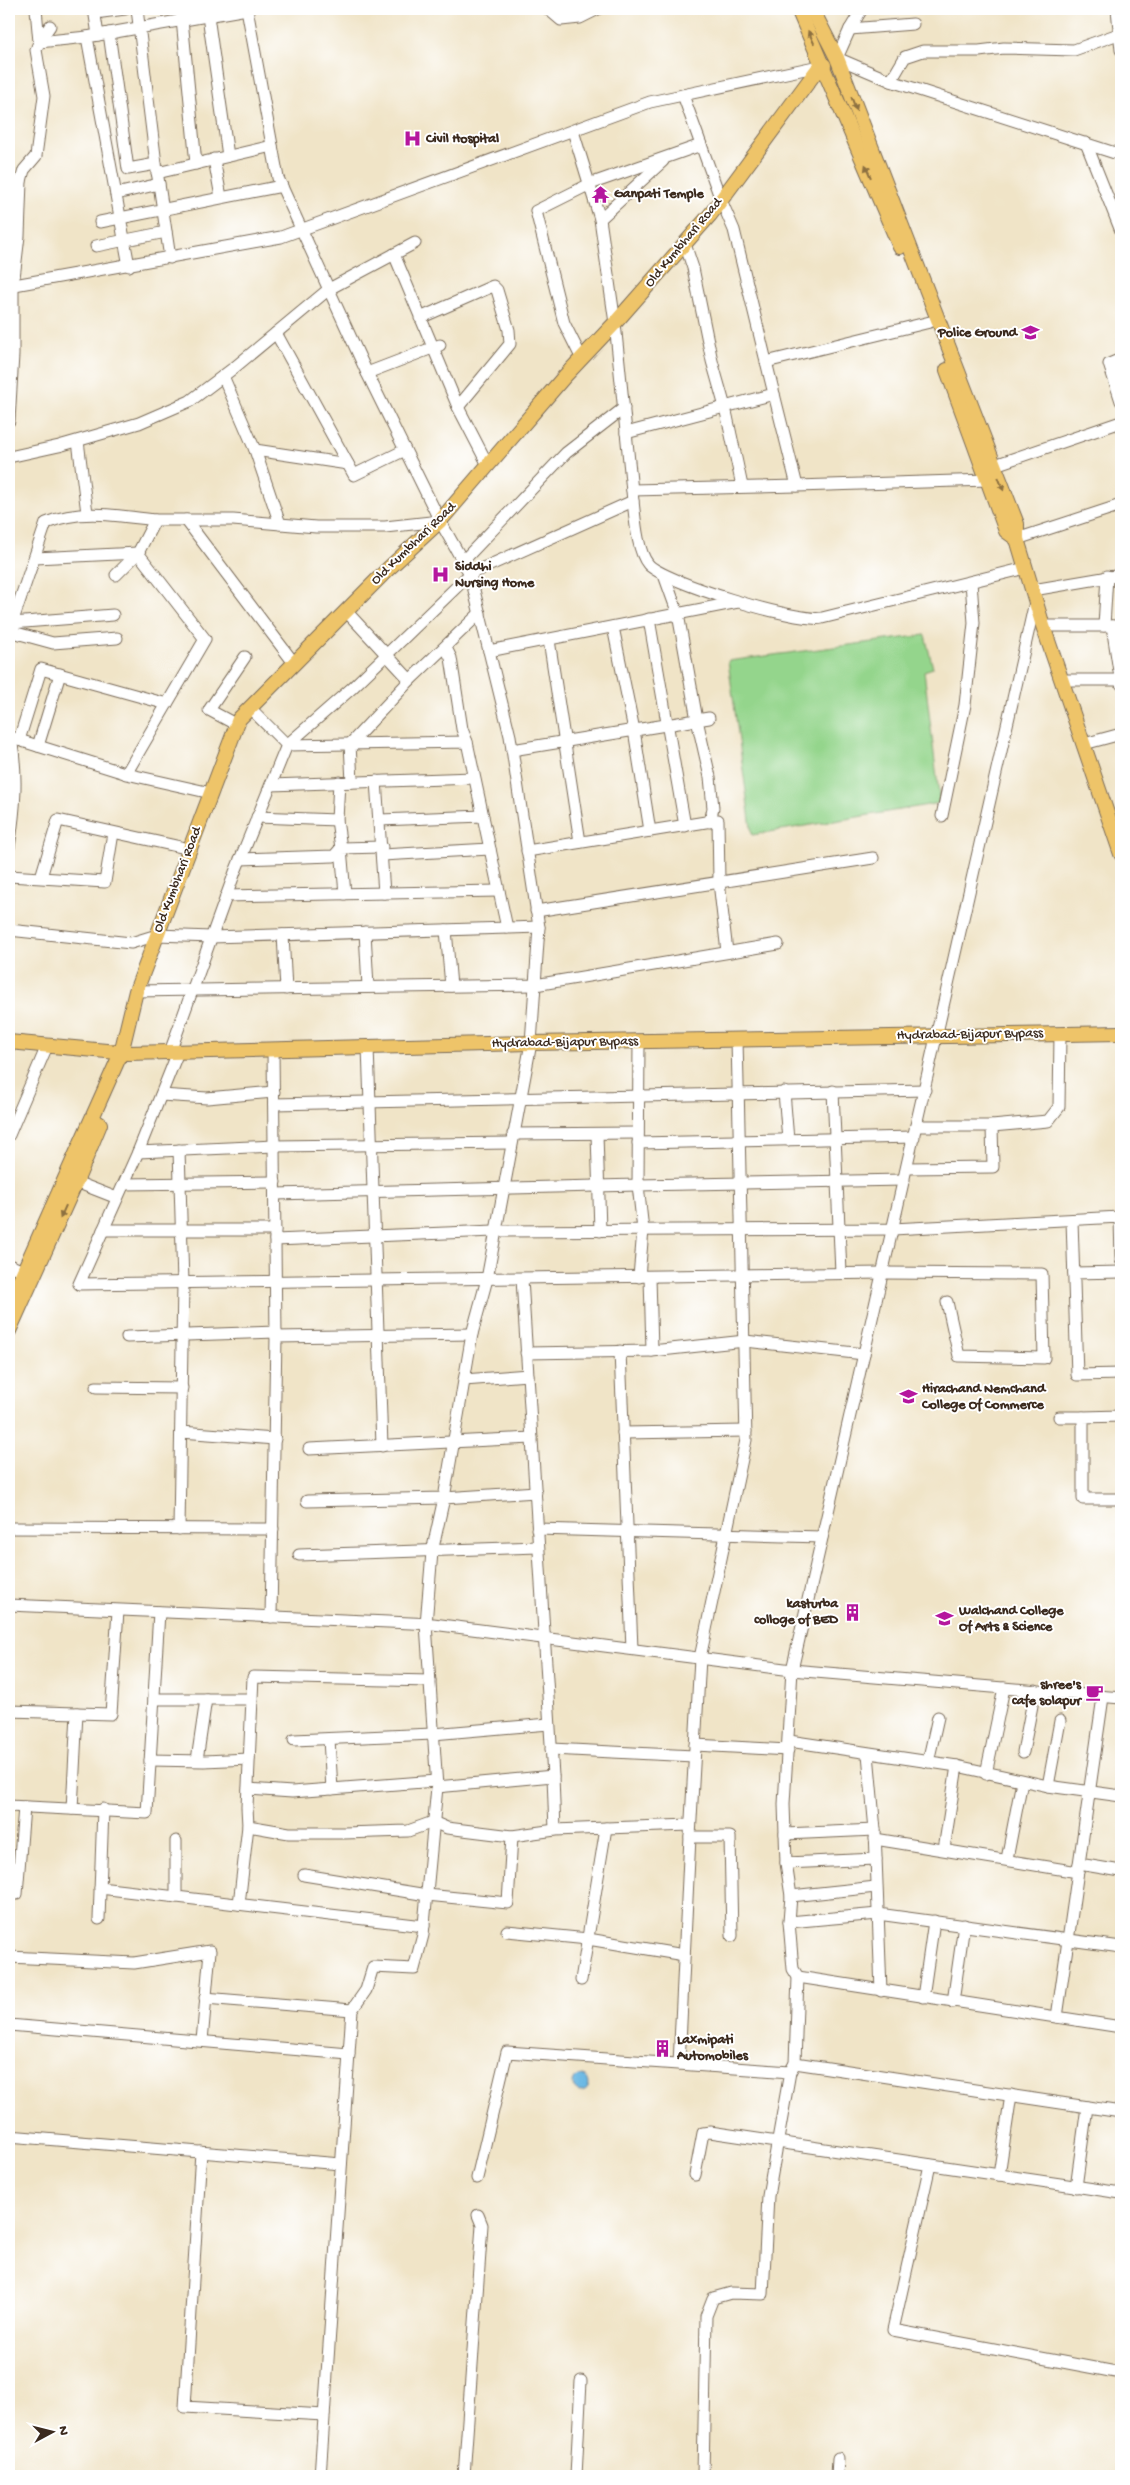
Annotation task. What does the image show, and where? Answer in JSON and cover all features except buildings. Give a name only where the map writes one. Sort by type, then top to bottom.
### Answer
[{"type":"main road","points":[[798,9],[824,65],[930,322],[1006,531],[1017,539]]},
{"type":"main road","points":[[812,9],[837,58],[1017,524],[1017,539],[1043,626],[1121,854]]},
{"type":"main road","name":"Old Kumbhari Road","points":[[125,1053],[136,991],[239,719],[388,569],[440,521],[581,357],[615,323],[685,244],[721,200],[817,70],[824,65]]},
{"type":"main road","name":"Hydrabad-Bijapur Bypass","points":[[9,1042],[125,1053],[531,1043],[1121,1033]]},
{"type":"main road","points":[[9,1331],[76,1182],[125,1053]]},
{"type":"main road","points":[[9,1304],[125,1053]]},
{"type":"street","points":[[9,421],[13,354],[11,286],[20,236],[21,181],[24,170],[36,156],[44,96],[36,50],[38,42],[36,9]]},
{"type":"street","points":[[125,9],[95,11],[116,194],[128,266]]},
{"type":"street","points":[[137,9],[141,27],[157,174],[170,258]]},
{"type":"street","points":[[38,42],[98,35],[141,27],[182,14],[208,16],[247,9],[272,146],[282,186],[367,373],[440,521],[470,574],[512,750],[538,928],[531,1043],[502,1188],[487,1279],[472,1334],[444,1498],[432,1552],[426,1624],[437,1784],[424,1926],[414,1969],[373,1967],[366,1990],[352,2010],[320,2476]]},
{"type":"street","points":[[548,9],[561,20],[580,18],[598,9]]},
{"type":"street","points":[[862,9],[850,29],[837,58],[891,81],[1121,154]]},
{"type":"street","points":[[1117,9],[1121,50]]},
{"type":"street","points":[[182,14],[196,164]]},
{"type":"street","points":[[208,16],[228,156]]},
{"type":"street","points":[[850,29],[913,24]]},
{"type":"street","points":[[38,42],[50,26]]},
{"type":"street","points":[[891,81],[905,57],[923,51],[979,51],[1004,48],[1074,50],[1120,34]]},
{"type":"street","points":[[98,35],[128,169],[157,174]]},
{"type":"street","points":[[11,286],[281,237],[302,231],[650,102],[824,65]]},
{"type":"street","points":[[683,95],[721,200],[734,230],[797,486]]},
{"type":"street","points":[[573,131],[600,219],[615,323],[632,495],[642,554],[647,564],[664,575],[739,602],[813,620],[1026,568]]},
{"type":"street","points":[[1086,143],[1121,231]]},
{"type":"street","points":[[581,357],[564,323],[536,211],[590,184],[701,145]]},
{"type":"street","points":[[116,194],[157,174],[272,146]]},
{"type":"street","points":[[600,219],[666,158]]},
{"type":"street","points":[[214,159],[221,197]]},
{"type":"street","points":[[9,183],[21,181]]},
{"type":"street","points":[[100,222],[282,186]]},
{"type":"street","points":[[96,246],[166,232]]},
{"type":"street","points":[[9,456],[78,441],[139,423],[181,404],[205,390],[329,289],[415,243]]},
{"type":"street","points":[[685,244],[693,268],[712,361],[725,407],[742,486]]},
{"type":"street","points":[[394,254],[420,318],[436,346],[458,407],[488,465]]},
{"type":"street","points":[[420,318],[494,286],[497,290],[510,344],[458,407]]},
{"type":"street","points":[[766,362],[930,322]]},
{"type":"street","points":[[276,333],[354,475],[405,450]]},
{"type":"street","points":[[367,373],[436,346]]},
{"type":"street","points":[[1121,359],[1109,364],[1121,401]]},
{"type":"street","points":[[223,376],[255,450],[280,524]]},
{"type":"street","points":[[626,433],[774,394]]},
{"type":"street","points":[[463,561],[566,453],[624,408]]},
{"type":"street","points":[[994,465],[1121,422]]},
{"type":"street","points":[[78,441],[88,513]]},
{"type":"street","points":[[255,450],[348,464]]},
{"type":"street","points":[[947,1302],[959,1356],[1044,1358],[1042,1274],[883,1272],[522,1279],[79,1284],[138,1152],[161,1095],[192,990],[211,937],[240,859],[287,744],[386,655],[470,574],[632,495],[742,486],[988,480]]},
{"type":"street","points":[[1017,539],[1121,505]]},
{"type":"street","points":[[10,628],[46,522],[56,519],[88,513],[155,520],[233,520],[316,527],[385,527],[440,521]]},
{"type":"street","points":[[116,575],[138,553],[155,520]]},
{"type":"street","points":[[186,520],[294,663]]},
{"type":"street","points":[[35,558],[138,553]]},
{"type":"street","points":[[126,774],[205,639],[138,553]]},
{"type":"street","points":[[664,575],[678,614],[697,720],[710,777],[713,808],[710,822]]},
{"type":"street","points":[[703,2476],[706,2316],[713,2298],[731,2293],[763,2294],[768,2196],[793,2068],[798,1977],[793,1969],[789,1922],[791,1896],[786,1863],[784,1776],[789,1745],[792,1670],[925,1090],[1034,595],[1107,576],[1121,575]]},
{"type":"street","points":[[1063,680],[1121,681],[1112,626],[1107,576]]},
{"type":"street","points":[[942,816],[968,680],[974,623],[971,582]]},
{"type":"street","points":[[489,652],[739,602]]},
{"type":"street","points":[[346,611],[410,680]]},
{"type":"street","points":[[352,782],[350,744],[410,680],[446,648],[480,613]]},
{"type":"street","points":[[10,628],[112,615]]},
{"type":"street","points":[[649,620],[685,826]]},
{"type":"street","points":[[1043,626],[1112,626]]},
{"type":"street","points":[[613,627],[634,730],[650,831]]},
{"type":"street","points":[[10,628],[53,644],[118,638]]},
{"type":"street","points":[[549,640],[580,842]]},
{"type":"street","points":[[446,648],[450,658],[462,729],[507,928]]},
{"type":"street","points":[[236,725],[209,710],[245,657]]},
{"type":"street","points":[[9,847],[15,812],[13,738],[41,669],[167,704]]},
{"type":"street","points":[[38,746],[60,674]]},
{"type":"street","points":[[250,708],[287,744],[466,742]]},
{"type":"street","points":[[512,750],[709,718]]},
{"type":"street","points":[[1084,744],[1121,734]]},
{"type":"street","points":[[13,738],[126,774],[211,793]]},
{"type":"street","points":[[270,785],[474,778]]},
{"type":"street","points":[[376,781],[384,893]]},
{"type":"street","points":[[339,782],[337,820],[345,894]]},
{"type":"street","points":[[380,820],[483,816]]},
{"type":"street","points":[[257,817],[337,820]]},
{"type":"street","points":[[41,877],[58,820],[190,849]]},
{"type":"street","points":[[527,851],[718,820],[719,882],[727,952]]},
{"type":"street","points":[[9,876],[105,882],[113,833]]},
{"type":"street","points":[[341,848],[382,851],[490,849]]},
{"type":"street","points":[[240,859],[334,856],[341,848]]},
{"type":"street","points":[[536,911],[873,858]]},
{"type":"street","points":[[226,896],[499,891]]},
{"type":"street","points":[[9,930],[131,943],[157,935],[211,937],[538,928]]},
{"type":"street","points":[[446,930],[450,986]]},
{"type":"street","points":[[365,932],[368,987]]},
{"type":"street","points":[[283,934],[286,989]]},
{"type":"street","points":[[136,991],[535,984],[778,944]]},
{"type":"street","points":[[138,1152],[274,1146],[372,1145],[597,1134],[638,1138],[740,1141],[835,1139],[1048,1121],[1059,1107],[1060,1034]]},
{"type":"street","points":[[679,2064],[700,1658],[728,1533],[746,1431],[737,1040]]},
{"type":"street","points":[[639,1041],[638,1186],[652,1351]]},
{"type":"street","points":[[9,1135],[47,1046]]},
{"type":"street","points":[[368,1047],[382,1446]]},
{"type":"street","points":[[272,1617],[276,1335],[273,1050]]},
{"type":"street","points":[[274,1104],[925,1090]]},
{"type":"street","points":[[833,1091],[841,1273]]},
{"type":"street","points":[[161,1095],[207,1098],[274,1092]]},
{"type":"street","points":[[784,1092],[788,1140]]},
{"type":"street","points":[[907,1168],[993,1167],[992,1126]]},
{"type":"street","points":[[597,1134],[600,1230]]},
{"type":"street","points":[[179,1150],[183,1283],[179,1529]]},
{"type":"street","points":[[124,1184],[179,1184],[374,1193],[502,1188],[904,1180]]},
{"type":"street","points":[[76,1182],[118,1198]]},
{"type":"street","points":[[103,1230],[376,1236],[494,1231],[893,1229],[1120,1217],[1121,1260]]},
{"type":"street","points":[[1072,1220],[1077,1375],[1121,1374]]},
{"type":"street","points":[[9,1265],[24,1271]]},
{"type":"street","points":[[1074,1273],[1121,1272]]},
{"type":"street","points":[[522,1279],[555,1830]]},
{"type":"street","points":[[128,1337],[182,1335],[379,1336],[472,1334]]},
{"type":"street","points":[[526,1354],[652,1351],[745,1341],[864,1354]]},
{"type":"street","points":[[620,1351],[632,1650]]},
{"type":"street","points":[[464,1380],[528,1375]]},
{"type":"street","points":[[96,1387],[182,1388]]},
{"type":"street","points":[[1059,1416],[1121,1416]]},
{"type":"street","points":[[1083,1417],[1083,1499],[1121,1499]]},
{"type":"street","points":[[623,1433],[746,1431]]},
{"type":"street","points":[[181,1432],[275,1439]]},
{"type":"street","points":[[308,1450],[532,1438]]},
{"type":"street","points":[[307,1501],[444,1498],[536,1492]]},
{"type":"street","points":[[9,1528],[273,1529]]},
{"type":"street","points":[[537,1529],[822,1537]]},
{"type":"street","points":[[299,1555],[538,1547]]},
{"type":"street","points":[[9,1605],[426,1624],[792,1670],[1121,1698]]},
{"type":"street","points":[[9,1710],[111,1714],[118,1611]]},
{"type":"street","points":[[9,1806],[103,1809],[148,1813],[159,1612]]},
{"type":"street","points":[[239,1904],[248,1826],[253,1677],[430,1681]]},
{"type":"street","points":[[986,1774],[1004,1688]]},
{"type":"street","points":[[1023,1752],[1035,1690]]},
{"type":"street","points":[[1057,2018],[1103,1697]]},
{"type":"street","points":[[154,1699],[252,1699]]},
{"type":"street","points":[[197,1760],[206,1699]]},
{"type":"street","points":[[72,1809],[77,1713]]},
{"type":"street","points":[[928,1762],[938,1717]]},
{"type":"street","points":[[1048,1786],[1060,1721]]},
{"type":"street","points":[[294,1740],[433,1734],[549,1724]]},
{"type":"street","points":[[329,1739],[332,1789]]},
{"type":"street","points":[[551,1749],[695,1750],[789,1745],[957,1766],[986,1774],[1048,1786],[1121,1796]]},
{"type":"street","points":[[868,1754],[875,1834],[882,1991]]},
{"type":"street","points":[[150,1760],[204,1761],[249,1759]]},
{"type":"street","points":[[944,1849],[957,1766]]},
{"type":"street","points":[[248,1789],[292,1792],[553,1776]]},
{"type":"street","points":[[1007,1859],[1022,1781]]},
{"type":"street","points":[[9,1893],[17,1894],[24,1807]]},
{"type":"street","points":[[99,1919],[103,1809]]},
{"type":"street","points":[[248,1826],[289,1832],[344,1833],[408,1831],[433,1822],[447,1828],[512,1836],[555,1830],[690,1825]]},
{"type":"street","points":[[581,1980],[606,1828]]},
{"type":"street","points":[[785,1834],[875,1834],[944,1849],[1007,1859],[1121,1871]]},
{"type":"street","points":[[304,1875],[427,1895],[508,1902],[512,1836]]},
{"type":"street","points":[[690,1837],[730,1837],[732,1936]]},
{"type":"street","points":[[176,1841],[176,1897]]},
{"type":"street","points":[[786,1863],[876,1859]]},
{"type":"street","points":[[791,1896],[876,1887]]},
{"type":"street","points":[[100,1888],[424,1926]]},
{"type":"street","points":[[789,1922],[878,1914],[1121,1947]]},
{"type":"street","points":[[923,1998],[934,1922]]},
{"type":"street","points":[[953,2002],[964,1926]]},
{"type":"street","points":[[507,1931],[588,1940],[684,1955]]},
{"type":"street","points":[[9,1957],[134,1963],[210,1951],[202,2041]]},
{"type":"street","points":[[798,1977],[923,1998],[1121,2027]]},
{"type":"street","points":[[205,1998],[352,2010]]},
{"type":"street","points":[[9,2024],[349,2054]]},
{"type":"street","points":[[477,2178],[507,2052],[679,2064],[793,2068],[1011,2095],[1121,2112]]},
{"type":"street","points":[[999,2175],[1011,2095]]},
{"type":"street","points":[[1076,2187],[1087,2107]]},
{"type":"street","points":[[695,2175],[703,2133],[778,2142],[1121,2193]]},
{"type":"street","points":[[9,2136],[341,2164]]},
{"type":"street","points":[[201,2152],[184,2407],[324,2414]]},
{"type":"street","points":[[930,2165],[893,2330],[1121,2373]]},
{"type":"street","points":[[464,2476],[482,2225],[478,2215]]},
{"type":"street","points":[[576,2476],[581,2381]]},
{"type":"street","points":[[838,2458],[838,2476]]},
{"type":"green space","points":[[925,635],[933,668],[924,671],[940,803],[752,835],[728,661]]},
{"type":"water","points":[[581,2076],[587,2078],[589,2084],[587,2090],[581,2092],[575,2090],[573,2084],[575,2078]]},
{"type":"place","name":"Civil Hospital","points":[[412,139]]},
{"type":"place","name":"Ganpati Temple","points":[[600,194]]},
{"type":"place","name":"Police Ground","points":[[1031,333]]},
{"type":"place","name":"Siddhi Nursing Home","points":[[441,575]]},
{"type":"place","name":"Hirachand Nemchand College Of Commerce","points":[[908,1397]]},
{"type":"place","name":"kasturba colloge of BED","points":[[852,1612]]},
{"type":"place","name":"Walchand College Of Arts & Science","points":[[945,1619]]},
{"type":"place","name":"shree's cafe solapur","points":[[1095,1693]]},
{"type":"place","name":"Laxmipati Automobiles","points":[[663,2048]]}]
